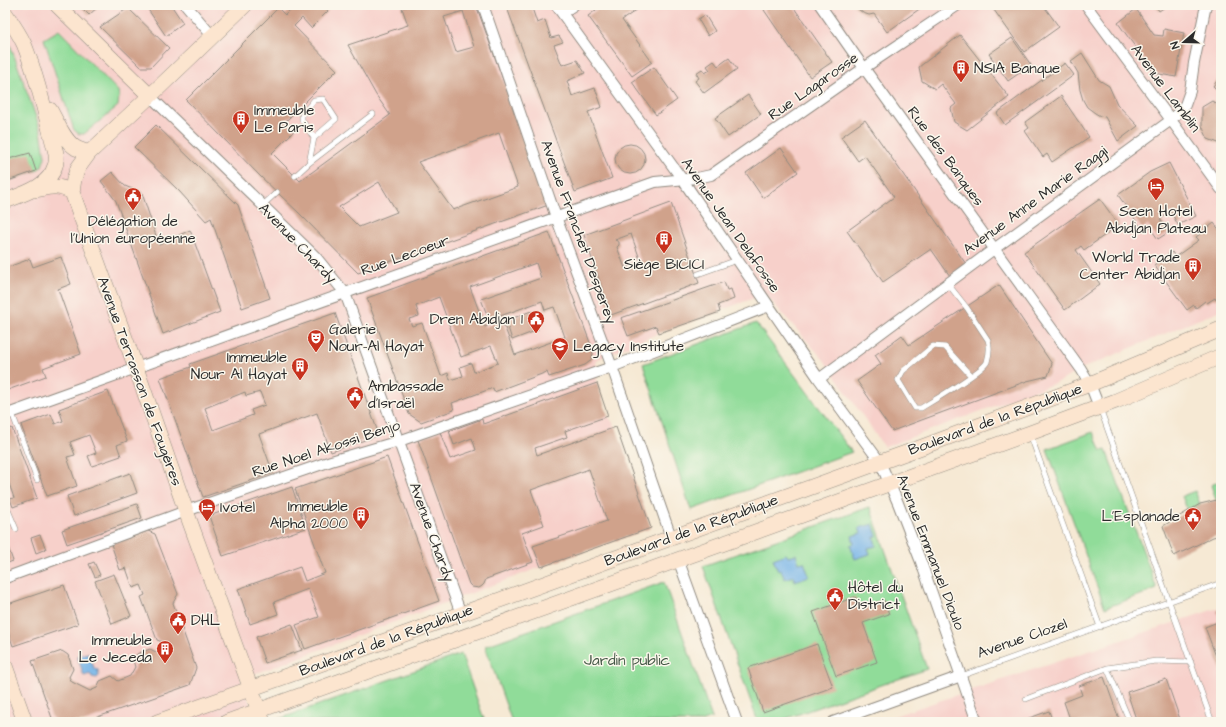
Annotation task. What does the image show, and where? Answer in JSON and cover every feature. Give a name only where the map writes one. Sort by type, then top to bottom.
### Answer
[{"type":"main road","name":"Avenue Chardy","points":[[57,5],[150,96]]},
{"type":"main road","points":[[5,201],[31,191],[58,186],[64,187],[72,192],[74,179],[78,168],[89,153],[245,5]]},
{"type":"main road","points":[[5,13],[16,28],[24,45],[37,84],[56,153],[56,164],[52,175],[31,191]]},
{"type":"main road","points":[[37,84],[63,134],[71,144],[89,153]]},
{"type":"main road","name":"Avenue Terrasson de Fougères","points":[[72,192],[261,716]]},
{"type":"main road","name":"Boulevard de la République","points":[[157,722],[461,614],[880,462],[1090,384],[1221,329]]},
{"type":"main road","name":"Boulevard de la République","points":[[227,722],[261,716],[678,559],[1030,433],[1099,407],[1221,356]]},
{"type":"main road","points":[[671,537],[678,559]]},
{"type":"main road","points":[[5,666],[25,722]]},
{"type":"street","points":[[186,5],[212,37]]},
{"type":"street","name":"Avenue Franchet D'esperey","points":[[483,5],[556,217],[612,366],[671,537]]},
{"type":"street","points":[[559,9],[574,5]]},
{"type":"street","name":"Rue des Banques","points":[[820,5],[1081,369],[1090,384],[1099,407]]},
{"type":"street","name":"Rue Lagarosse","points":[[682,179],[711,175],[864,68],[958,5]]},
{"type":"street","name":"Avenue Lamblin","points":[[1086,5],[1221,189]]},
{"type":"street","name":"Avenue Anne Marie Raggi","points":[[820,379],[994,248],[1171,120],[1185,105],[1190,91],[1206,5]]},
{"type":"street","name":"Avenue Jean Delafosse","points":[[559,9],[682,179],[820,379],[880,462]]},
{"type":"street","name":"Avenue Chardy","points":[[150,96],[315,256],[345,293],[461,614]]},
{"type":"street","name":"Rue Lecoeur","points":[[8,414],[654,182],[682,179]]},
{"type":"street","name":"Rue Noel Akossi Benjo","points":[[5,578],[186,511],[331,461],[399,441],[612,366],[769,306]]},
{"type":"street","name":"Avenue Emmanuel Dioulo","points":[[880,462],[921,562],[977,722]]},
{"type":"street","points":[[678,559],[737,722]]},
{"type":"street","name":"Avenue Clozel","points":[[833,722],[961,676]]},
{"type":"lane","points":[[309,163],[314,138],[336,118],[323,99],[314,100],[302,115],[302,120],[314,138]]},
{"type":"lane","points":[[295,176],[309,163],[373,114]]},
{"type":"lane","points":[[263,205],[277,192]]},
{"type":"lane","points":[[698,274],[737,260]]},
{"type":"lane","points":[[948,284],[967,308],[988,340],[990,345],[986,363],[971,376],[921,408],[915,408],[898,380],[903,371],[933,346],[944,347],[971,376]]},
{"type":"lane","points":[[1099,407],[1212,722]]},
{"type":"lane","points":[[8,414],[37,480]]},
{"type":"lane","points":[[1030,433],[1100,627]]},
{"type":"lane","points":[[5,503],[16,529]]},
{"type":"lane","name":"Avenue Clozel","points":[[961,676],[1221,583]]},
{"type":"lane","points":[[1026,699],[1107,668],[1156,661],[1191,662]]},
{"type":"lane","points":[[1107,668],[1130,722]]},
{"type":"shaded area","points":[[5,5],[1221,5],[1221,310],[1081,369],[1061,381],[885,447],[824,360],[765,294],[659,333],[596,360],[597,383],[608,416],[616,427],[651,528],[541,567],[241,679],[257,722],[5,722]]},
{"type":"shaded area","points":[[1221,607],[1221,722],[876,722]]},
{"type":"green space","points":[[59,30],[118,91],[118,106],[84,134],[79,134],[74,130],[44,39]]},
{"type":"green space","points":[[5,38],[11,47],[41,131],[45,157],[42,166],[36,171],[5,182]]},
{"type":"green space","points":[[756,323],[852,452],[691,510],[643,364]]},
{"type":"green space","points":[[1093,432],[1101,451],[1106,450],[1157,589],[1105,608],[1047,449]]},
{"type":"green space","points":[[1221,481],[1221,499],[1216,500],[1211,485]]},
{"type":"green space","points":[[1195,491],[1200,504],[1188,512],[1182,496]]},
{"type":"green space","points":[[870,507],[927,669],[776,722],[758,722],[703,566]]},
{"type":"green space","name":"Jardin public","points":[[664,582],[712,718],[701,722],[512,722],[485,646]]},
{"type":"green space","points":[[461,654],[485,722],[280,722],[279,719]]},
{"type":"water","points":[[873,524],[877,536],[874,537],[876,546],[868,548],[870,554],[855,559],[850,545],[854,544],[852,536],[861,533],[859,528]]},
{"type":"water","points":[[786,554],[788,557],[796,554],[799,563],[804,562],[809,576],[795,581],[793,576],[785,579],[781,570],[778,571],[773,559]]},
{"type":"water","points":[[87,653],[89,654],[94,668],[98,670],[99,676],[97,678],[92,677],[90,674],[84,676],[78,656]]},
{"type":"building","points":[[79,5],[100,5],[89,15]]},
{"type":"building","points":[[145,5],[171,5],[183,23],[166,36]]},
{"type":"building","points":[[289,5],[322,5],[328,11],[311,28],[302,18],[294,26],[337,70],[286,121],[295,130],[272,153],[300,181],[390,115],[376,95],[348,45],[408,25],[402,8],[411,5],[476,5],[533,163],[554,203],[358,273],[186,100],[278,8],[285,15],[292,8]],"holes":[[[463,11],[474,47],[456,52],[444,17]],[[499,133],[518,187],[453,210],[418,162]],[[379,182],[397,212],[359,227],[339,207]]]},
{"type":"building","points":[[506,5],[531,5],[537,23],[545,20],[551,38],[559,36],[563,42],[554,45],[562,65],[577,60],[585,73],[567,81],[572,96],[595,88],[602,107],[588,112],[612,178],[575,192]]},
{"type":"building","points":[[603,5],[650,5],[643,10],[641,7],[622,20],[652,62],[632,76],[588,16]]},
{"type":"building","points":[[770,5],[792,5],[832,62],[810,77],[764,10]]},
{"type":"building","points":[[853,5],[925,5],[887,32],[874,14],[869,15],[863,13]]},
{"type":"building","points":[[1001,5],[1043,5],[1059,27],[1024,52],[994,10]]},
{"type":"building","points":[[1155,5],[1168,5],[1159,11]]},
{"type":"building","points":[[128,8],[169,48],[151,67],[141,67],[100,27]]},
{"type":"building","points":[[1136,9],[1154,35],[1163,36],[1164,29],[1184,33],[1176,77],[1154,73],[1118,23]]},
{"type":"building","points":[[705,15],[715,31],[708,36],[698,19]]},
{"type":"building","name":"NSIA Banque","points":[[960,35],[1009,97],[967,130],[954,122],[951,108],[956,104],[941,84],[935,89],[922,81],[919,67]]},
{"type":"building","points":[[1012,38],[1031,65],[1008,81],[989,54]]},
{"type":"building","points":[[1082,53],[1099,80],[1109,86],[1117,104],[1138,126],[1118,141],[1105,117],[1100,116],[1087,107],[1083,100],[1078,73],[1071,61]]},
{"type":"building","points":[[729,58],[737,69],[704,93],[695,81],[699,78],[696,73],[702,69],[705,73],[710,70],[707,66],[714,61],[718,66]]},
{"type":"building","points":[[1065,63],[1074,75],[1005,125],[997,113]]},
{"type":"building","points":[[654,67],[677,100],[656,115],[632,82]]},
{"type":"building","points":[[1221,76],[1221,93],[1213,86]]},
{"type":"building","points":[[748,95],[761,114],[728,137],[715,118]]},
{"type":"building","points":[[1061,96],[1089,137],[1052,162],[1047,154],[1043,157],[1025,131],[1029,128],[1025,122]]},
{"type":"building","points":[[1212,101],[1221,107],[1221,144],[1208,139],[1202,126],[1202,107]]},
{"type":"building","points":[[865,120],[966,264],[950,276],[931,249],[883,282],[847,231],[894,197],[865,156],[858,161],[841,137]]},
{"type":"building","points":[[156,125],[238,205],[270,298],[242,308],[211,218],[206,221],[179,191],[134,147]]},
{"type":"building","points":[[630,144],[641,148],[645,159],[641,170],[630,174],[619,170],[615,159],[619,148]]},
{"type":"building","points":[[781,148],[798,172],[763,198],[746,173]]},
{"type":"building","points":[[30,153],[36,171],[5,182],[5,160]]},
{"type":"building","points":[[1169,163],[1196,216],[1178,225],[1171,212],[1160,219],[1169,232],[1158,239],[1148,225],[1142,229],[1118,195],[1150,172]]},
{"type":"building","points":[[112,172],[125,186],[142,193],[159,245],[190,230],[220,312],[163,334],[116,201],[101,181]]},
{"type":"building","points":[[1100,199],[1119,225],[1084,250],[1081,246],[1076,250],[1100,284],[1065,310],[1024,252]]},
{"type":"building","name":"Siège BICICI","points":[[671,203],[699,283],[611,315],[584,235]],"holes":[[[631,234],[641,262],[625,268],[617,247],[619,242],[615,240]]]},
{"type":"building","name":"World Trade Center Abidjan","points":[[1214,223],[1221,232],[1221,296],[1216,300],[1215,298],[1207,303],[1205,301],[1196,308],[1194,305],[1187,310],[1154,265],[1172,252],[1175,257],[1199,240],[1196,237]]},
{"type":"building","points":[[549,232],[592,348],[592,358],[585,365],[549,377],[547,372],[494,392],[493,388],[452,403],[454,410],[421,422],[409,414],[367,298]],"holes":[[[536,263],[541,278],[481,299],[489,320],[542,301],[545,310],[554,307],[565,337],[515,355],[502,320],[485,327],[470,287]],[[439,297],[461,357],[491,346],[498,363],[474,372],[471,363],[460,367],[463,376],[450,380],[448,373],[441,376],[422,323],[412,326],[409,319],[419,316],[416,306]]]},
{"type":"building","points":[[61,257],[71,284],[58,289],[81,354],[43,368],[46,376],[5,391],[5,268],[30,259],[33,267]]},
{"type":"building","points":[[724,282],[727,290],[731,289],[734,299],[718,305],[720,312],[659,333],[656,326],[628,336],[621,318]]},
{"type":"building","points":[[999,285],[1052,364],[1048,376],[1027,381],[892,431],[857,381],[881,364],[875,355],[902,335],[909,345]]},
{"type":"building","points":[[531,311],[538,330],[512,340],[506,321]]},
{"type":"building","points":[[335,313],[379,435],[331,452],[317,413],[259,434],[273,473],[203,497],[160,378],[191,367],[190,364]],"holes":[[[245,392],[246,396],[260,392],[265,405],[251,410],[253,415],[213,430],[205,408]]]},
{"type":"building","points":[[597,383],[608,416],[565,431],[567,437],[535,448],[537,455],[616,427],[651,528],[541,567],[533,546],[607,521],[589,469],[531,490],[544,525],[522,533],[533,562],[486,579],[484,584],[479,588],[472,587],[469,584],[418,440],[440,432],[450,459],[476,450],[472,438],[454,445],[449,431],[482,419],[483,424]]},
{"type":"building","points":[[108,391],[127,441],[117,445],[121,456],[92,466],[88,456],[96,453],[89,435],[70,442],[75,455],[67,457],[77,486],[47,496],[21,425],[51,414],[55,424],[63,421],[59,409]]},
{"type":"building","points":[[12,428],[37,498],[13,507],[10,499],[14,498],[5,472],[5,430]]},
{"type":"building","name":"Immeuble Alpha 2000","points":[[387,457],[439,601],[305,649],[296,625],[319,617],[308,589],[274,602],[278,614],[250,624],[238,589],[300,567],[305,581],[325,573],[295,489]]},
{"type":"building","points":[[130,473],[137,493],[74,516],[67,496]]},
{"type":"building","points":[[292,487],[306,528],[223,556],[209,516]]},
{"type":"building","name":"L'Esplanade","points":[[1221,499],[1221,535],[1213,537],[1174,556],[1163,526],[1200,504]]},
{"type":"building","points":[[137,504],[142,518],[67,544],[62,530]]},
{"type":"building","name":"Immeuble Le Jeceda","points":[[148,531],[155,534],[178,594],[173,603],[196,668],[190,685],[83,722],[60,722],[52,718],[32,661],[62,651],[68,655],[73,669],[69,677],[72,682],[90,691],[97,688],[100,681],[112,676],[118,681],[130,676],[135,667],[133,660],[137,654],[150,649],[164,656],[168,644],[157,640],[141,597],[145,595],[141,585],[133,588],[126,568],[120,570],[111,544]]},
{"type":"building","points":[[40,535],[46,549],[36,553],[31,538]]},
{"type":"building","points":[[5,539],[13,561],[5,564]]},
{"type":"building","points":[[94,562],[100,575],[95,577],[89,564]]},
{"type":"building","points":[[114,574],[131,616],[112,624],[95,581]]},
{"type":"building","points":[[64,585],[78,624],[13,646],[5,623],[5,605]]},
{"type":"building","points":[[855,597],[859,608],[884,600],[889,614],[863,623],[877,662],[836,676],[813,612]]},
{"type":"building","points":[[1221,609],[1221,670],[1205,627],[1220,621],[1217,611]]},
{"type":"building","points":[[292,624],[302,650],[265,663],[256,637]]},
{"type":"building","points":[[817,644],[833,687],[763,712],[748,668]]},
{"type":"building","points":[[1104,677],[1120,722],[1071,722],[1064,702],[1082,695],[1079,686]]},
{"type":"building","points":[[1166,679],[1181,722],[1149,722],[1147,719],[1137,722],[1127,692]]},
{"type":"building","points":[[1049,711],[1053,722],[1018,722]]},
{"type":"place","name":"NSIA Banque","points":[[961,83]]},
{"type":"place","name":"Immeuble Le Paris","points":[[241,134]]},
{"type":"place","name":"Seen Hotel Abidjan Plateau","points":[[1156,201]]},
{"type":"place","name":"Délégation de l’Union européenne","points":[[133,211]]},
{"type":"place","name":"Siège BICICI","points":[[664,254]]},
{"type":"place","name":"World Trade Center Abidjan","points":[[1193,281]]},
{"type":"place","name":"Dren Abidjan 1","points":[[536,334]]},
{"type":"place","name":"Galerie Nour-Al Hayat","points":[[316,353]]},
{"type":"place","name":"Legacy Institute","points":[[560,361]]},
{"type":"place","name":"Immeuble Nour Al Hayat","points":[[300,381]]},
{"type":"place","name":"Ambassade d'Israël","points":[[355,410]]},
{"type":"place","name":"Ivotel","points":[[207,522]]},
{"type":"place","name":"Immeuble Alpha 2000","points":[[361,530]]},
{"type":"place","name":"L'Esplanade","points":[[1193,531]]},
{"type":"place","name":"Hôtel du District","points":[[835,611]]},
{"type":"place","name":"DHL","points":[[178,635]]},
{"type":"place","name":"Immeuble Le Jeceda","points":[[165,664]]}]
